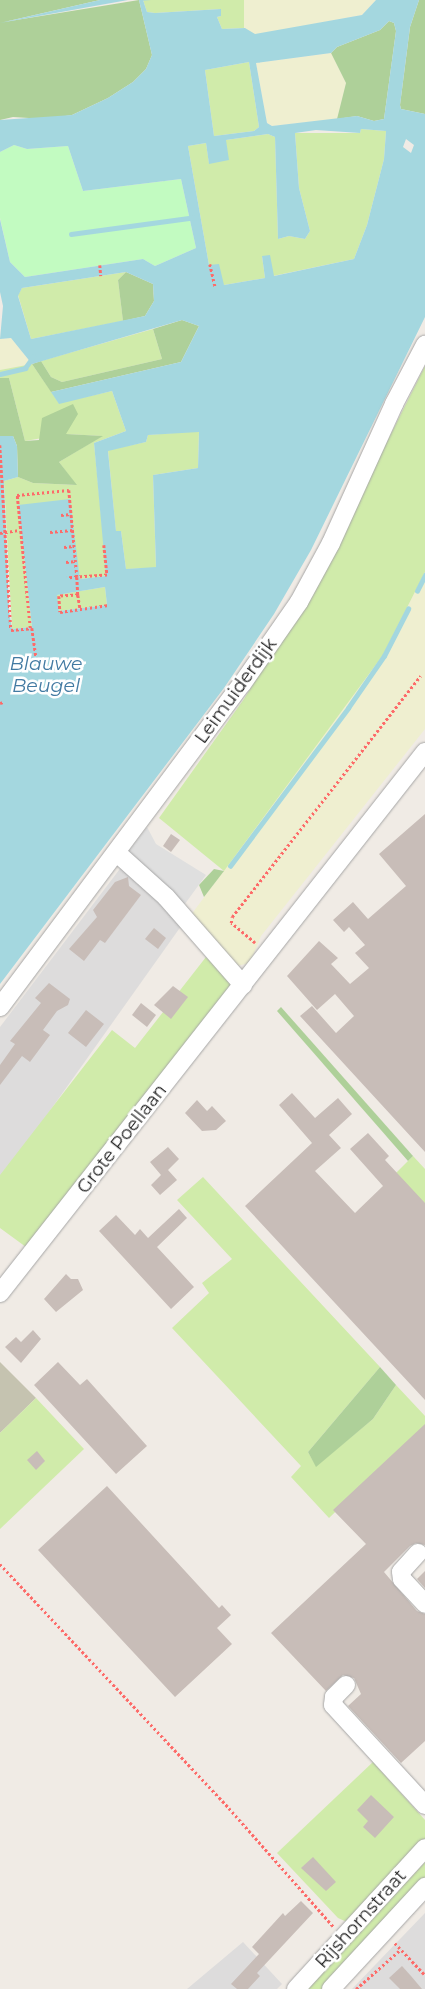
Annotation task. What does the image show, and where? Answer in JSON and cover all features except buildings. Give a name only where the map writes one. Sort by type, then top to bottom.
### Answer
[{"type":"street","name":"Leimuiderdijk","points":[[0,1008],[289,616],[312,579],[341,509],[425,345]]},
{"type":"street","name":"Grote Poellaan","points":[[0,1293],[244,985],[425,752]]},
{"type":"street","points":[[116,853],[166,897],[244,985]]},
{"type":"street","points":[[418,1554],[401,1572],[402,1579],[425,1604]]},
{"type":"street","points":[[346,1686],[334,1697],[332,1705],[425,1805]]},
{"type":"street","name":"Rijshornstraat","points":[[296,1989],[425,1848]]},
{"type":"street","name":"Rijshornstraat","points":[[331,1989],[425,1888]]},
{"type":"path","points":[[210,264],[214,286]]},
{"type":"path","points":[[100,265],[101,276]]},
{"type":"path","points":[[0,445],[11,630],[30,628]]},
{"type":"path","points":[[36,656],[30,628],[17,496],[69,490],[80,609]]},
{"type":"path","points":[[61,515],[71,514]]},
{"type":"path","points":[[0,520],[5,519]]},
{"type":"path","points":[[0,533],[20,530]]},
{"type":"path","points":[[50,532],[73,530]]},
{"type":"path","points":[[67,578],[107,575],[104,545]]},
{"type":"path","points":[[64,547],[74,546]]},
{"type":"path","points":[[66,562],[76,561]]},
{"type":"path","points":[[78,595],[59,596],[60,612],[108,605]]},
{"type":"path","points":[[268,954],[231,923],[232,917],[420,676]]},
{"type":"path","points":[[0,1564],[229,1808],[343,1938]]},
{"type":"path","points":[[384,1932],[425,1975]]},
{"type":"path","points":[[356,1989],[401,1949]]},
{"type":"shaded area","points":[[147,827],[156,844],[206,875],[182,908],[127,853]]},
{"type":"shaded area","points":[[122,866],[184,922],[0,1181],[0,1027]]},
{"type":"shaded area","points":[[0,1362],[36,1398],[0,1433]]},
{"type":"shaded area","points":[[425,1913],[425,1989],[352,1989]]},
{"type":"shaded area","points":[[243,1942],[282,1984],[277,1989],[187,1989]]},
{"type":"green space","points":[[0,0],[100,0],[4,22],[139,0],[152,55],[146,69],[133,82],[108,98],[72,115],[45,119],[13,117],[0,120]]},
{"type":"green space","points":[[143,0],[244,0],[244,28],[222,29],[217,17],[221,16],[221,9],[155,13],[147,12]]},
{"type":"green space","points":[[244,0],[376,0],[362,15],[255,35],[244,28]]},
{"type":"green space","points":[[419,0],[425,0],[425,114],[401,109],[400,105],[410,27]]},
{"type":"green space","points":[[389,21],[394,23],[396,31],[384,119],[374,121],[357,116],[337,119],[346,83],[331,53],[337,47],[380,30]]},
{"type":"green space","points":[[331,53],[346,83],[337,119],[272,126],[267,123],[256,63]]},
{"type":"green space","points":[[249,62],[259,127],[254,131],[214,136],[205,70]]},
{"type":"green space","points":[[361,129],[386,131],[384,159],[367,225],[354,259],[273,276],[262,256],[265,278],[224,285],[209,265],[188,146],[206,143],[209,163],[226,140],[268,134],[275,137],[278,239],[289,236],[305,239],[310,231],[299,188],[295,133],[360,133]]},
{"type":"green space","points":[[14,145],[27,149],[68,146],[83,191],[181,179],[196,248],[155,266],[143,259],[25,277],[10,262],[0,218],[0,152]]},
{"type":"green space","points":[[126,272],[118,280],[123,321],[31,339],[18,295],[22,288]]},
{"type":"green space","points":[[126,272],[153,284],[154,301],[145,316],[123,321],[118,280]]},
{"type":"green space","points":[[182,320],[199,326],[181,362],[51,392],[32,364],[41,361],[51,377],[62,382],[162,359],[153,329]]},
{"type":"green space","points":[[153,329],[162,359],[62,382],[51,377],[41,361]]},
{"type":"green space","points":[[11,338],[32,364],[0,370],[0,339]]},
{"type":"green space","points":[[32,364],[59,403],[112,391],[126,431],[94,443],[107,576],[80,579],[78,566],[18,505],[32,627],[12,629],[4,481],[18,477],[33,483],[76,485],[59,462],[102,436],[66,434],[25,441],[9,378],[0,378],[0,370]]},
{"type":"green space","points":[[425,366],[425,572],[383,655],[224,871],[159,818],[244,699],[322,571]]},
{"type":"green space","points":[[0,378],[9,378],[25,441],[39,440],[42,418],[73,404],[78,414],[66,434],[103,436],[59,462],[77,485],[33,483],[18,477],[17,446],[13,436],[0,436]]},
{"type":"green space","points":[[199,431],[198,468],[153,475],[156,568],[126,569],[121,531],[116,532],[108,450],[146,442],[148,435]]},
{"type":"green space","points":[[425,572],[425,729],[261,936],[250,963],[232,967],[188,919],[383,655]]},
{"type":"green space","points":[[105,587],[107,605],[59,611],[56,595]]},
{"type":"green space","points":[[214,869],[224,871],[204,897],[199,885]]},
{"type":"green space","points":[[206,957],[232,985],[26,1247],[0,1228],[0,1175],[112,1030],[135,1048]]},
{"type":"green space","points":[[281,1007],[413,1156],[408,1161],[277,1011]]},
{"type":"green space","points":[[413,1156],[425,1169],[425,1206],[395,1174]]},
{"type":"green space","points":[[203,1177],[380,1367],[308,1452],[316,1466],[373,1419],[396,1385],[425,1416],[425,1425],[329,1518],[291,1477],[301,1466],[172,1328],[209,1293],[202,1283],[232,1259],[177,1200]]},
{"type":"green space","points":[[380,1367],[396,1385],[373,1419],[316,1467],[308,1452]]},
{"type":"green space","points":[[36,1398],[84,1449],[0,1529],[0,1433]]},
{"type":"green space","points":[[373,1762],[425,1820],[425,1842],[347,1922],[338,1918],[277,1853]]},
{"type":"green space","points":[[425,1862],[425,1879],[322,1989],[307,1989]]},
{"type":"water","points":[[100,0],[128,0],[0,23]]},
{"type":"water","name":"Blauwe Beugel","points":[[139,0],[143,0],[147,12],[155,13],[221,9],[221,16],[217,17],[222,29],[245,28],[255,34],[362,15],[376,0],[419,0],[410,27],[400,105],[401,109],[425,114],[425,317],[311,550],[274,614],[224,688],[0,984],[0,436],[13,436],[17,446],[18,477],[4,481],[9,611],[12,629],[32,627],[18,505],[70,499],[80,579],[106,576],[94,443],[126,431],[112,391],[59,404],[51,392],[181,362],[199,326],[182,320],[32,364],[11,338],[0,339],[3,306],[0,292],[0,219],[10,262],[25,277],[143,259],[155,266],[196,248],[181,179],[83,191],[68,146],[27,149],[14,145],[0,152],[0,120],[72,115],[108,98],[133,82],[146,69],[152,55]],"holes":[[[389,21],[394,23],[396,31],[384,119],[374,121],[357,116],[272,126],[267,123],[256,63],[331,53],[337,47],[380,30]],[[249,62],[259,127],[254,131],[214,136],[205,70]],[[361,129],[386,131],[384,159],[367,225],[354,259],[274,276],[270,255],[262,256],[265,278],[224,285],[219,264],[209,265],[188,146],[206,143],[209,164],[229,160],[226,140],[268,134],[275,137],[278,239],[289,236],[305,239],[310,231],[299,188],[295,133],[316,130],[360,133]],[[406,139],[414,145],[411,153],[403,147]],[[126,272],[153,284],[154,301],[145,316],[31,339],[18,296],[22,288]],[[199,432],[198,468],[153,475],[156,567],[126,569],[121,531],[116,531],[108,451],[146,442],[148,435]],[[105,587],[107,605],[59,611],[57,595]]]},
{"type":"waterway","points":[[71,234],[196,217]]},
{"type":"waterway","points":[[0,374],[25,368],[33,357]]},
{"type":"waterway","points":[[417,591],[425,575]]},
{"type":"waterway","points":[[230,866],[348,708],[384,656],[408,609]]}]
